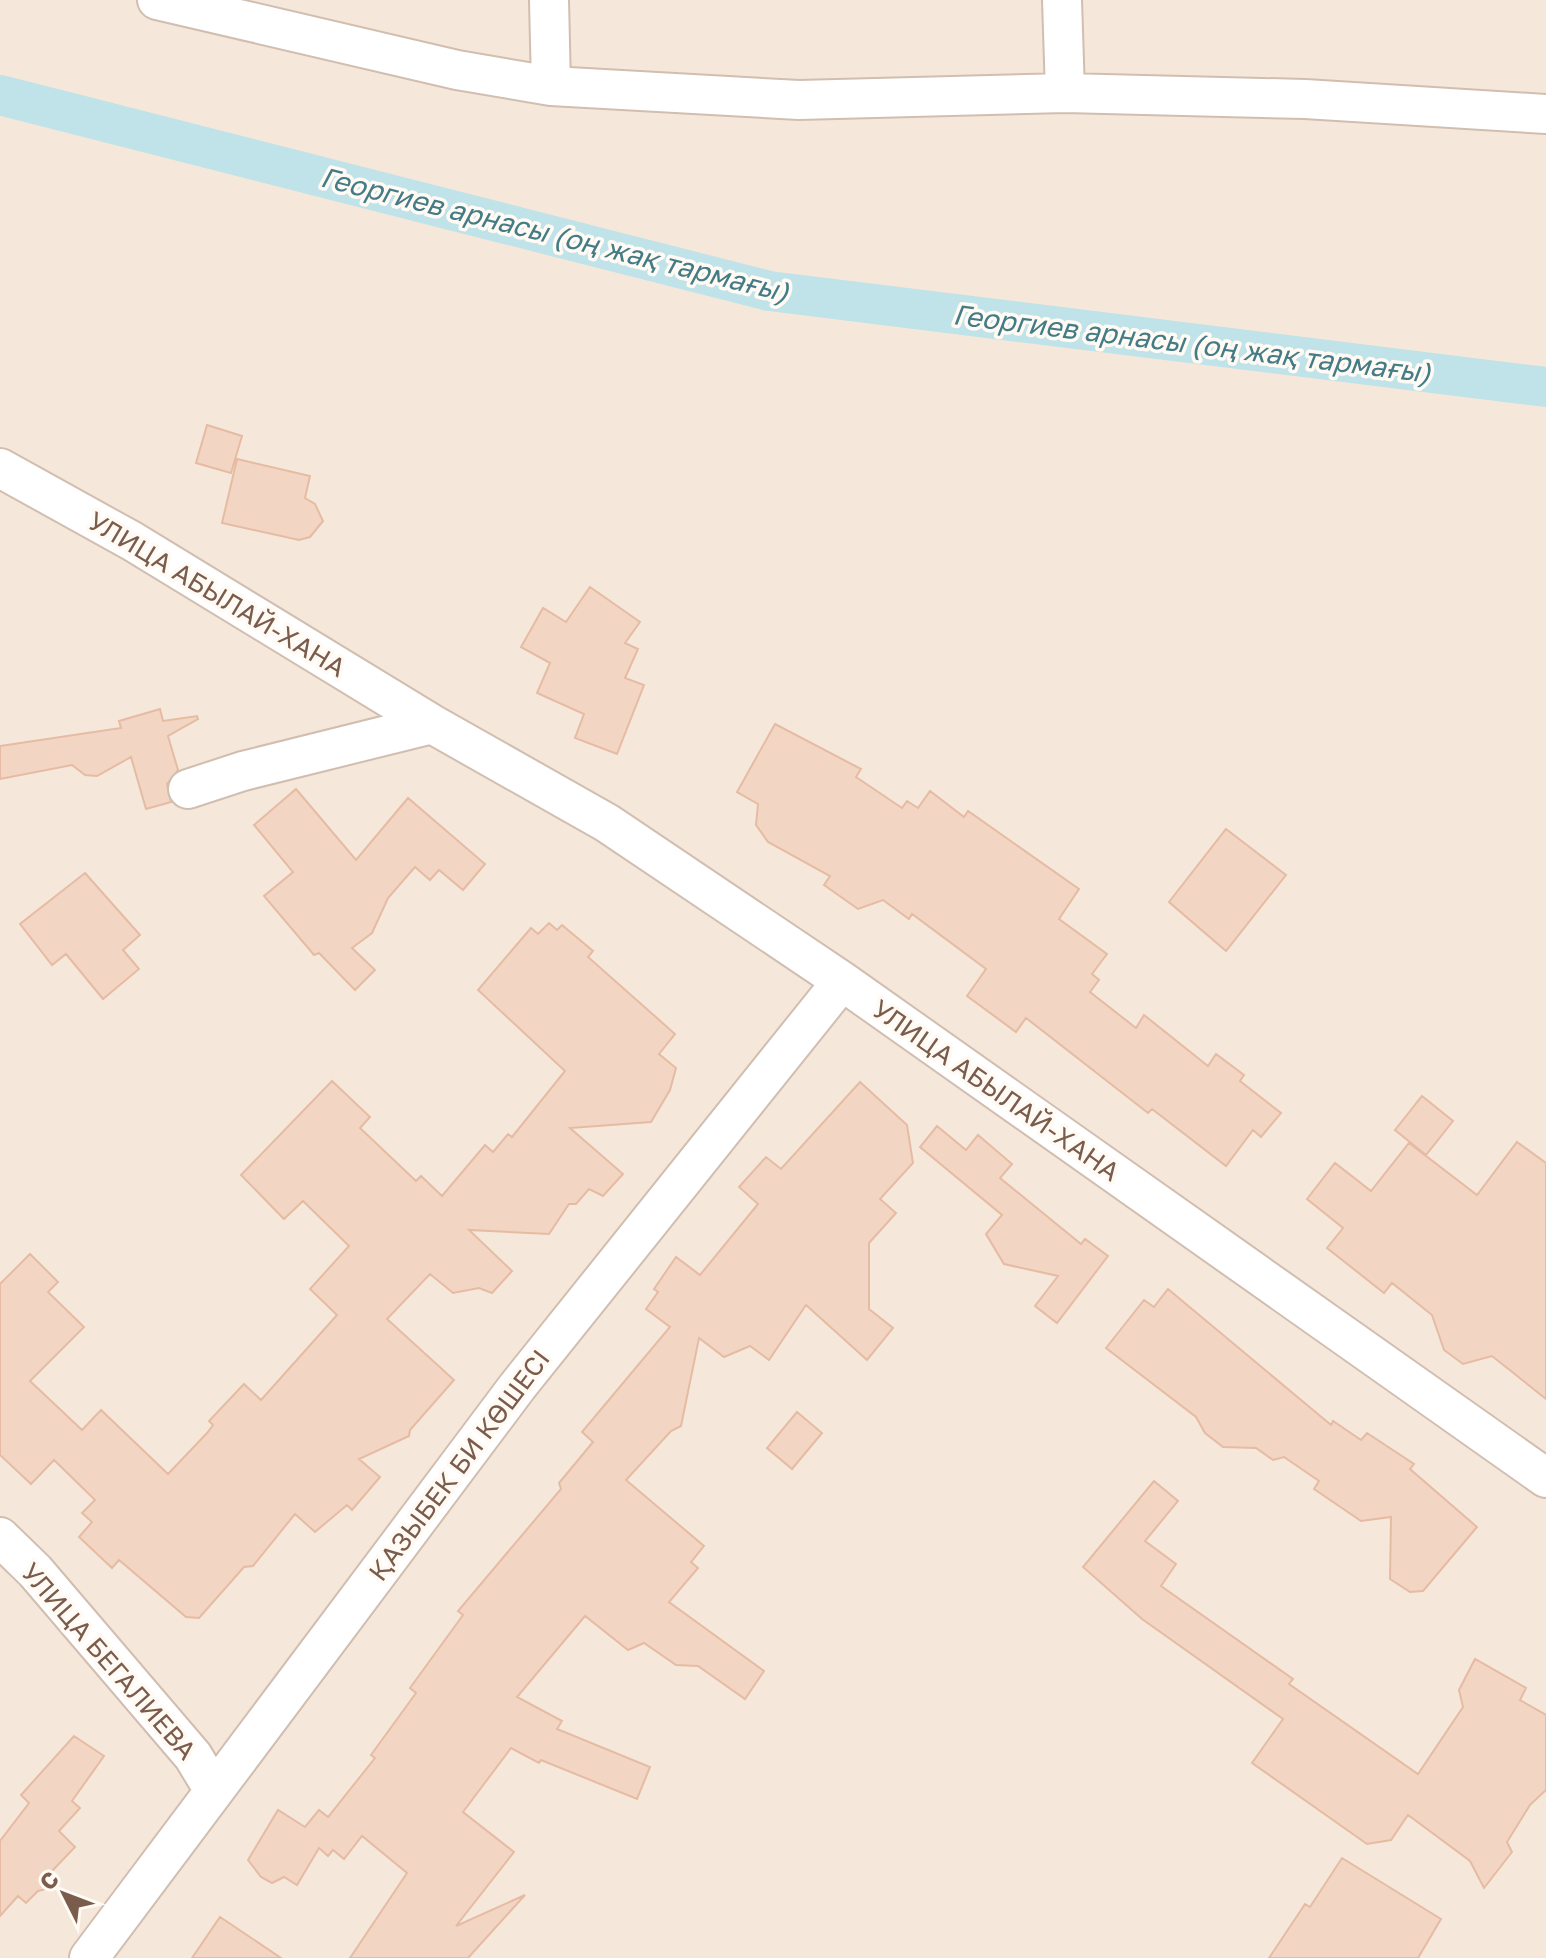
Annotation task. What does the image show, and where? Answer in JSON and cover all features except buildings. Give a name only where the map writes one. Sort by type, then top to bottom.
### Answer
[{"type":"street","points":[[157,0],[457,70],[551,86],[799,100],[1065,93],[1305,99],[1546,114]]},
{"type":"street","points":[[549,0],[551,86]]},
{"type":"street","points":[[1062,0],[1065,93]]},
{"type":"street","name":"УЛИЦА АБЫЛАЙ-ХАНА","points":[[0,468],[132,541],[432,724],[607,823],[842,981],[1546,1478]]},
{"type":"street","points":[[188,789],[243,771],[432,724]]},
{"type":"street","name":"ҚАЗЫБЕК БИ КӨШЕСІ","points":[[89,1958],[517,1387],[842,981]]},
{"type":"street","name":"УЛИЦА БЕГАЛИЕВА","points":[[0,1537],[44,1582],[173,1732],[193,1756],[213,1789]]},
{"type":"shaded area","points":[[0,0],[1546,0],[1546,1958],[0,1958]]},
{"type":"waterway","name":"Георгиев арнасы (оң жақ тармағы)","points":[[0,95],[769,291],[1546,387]]}]
